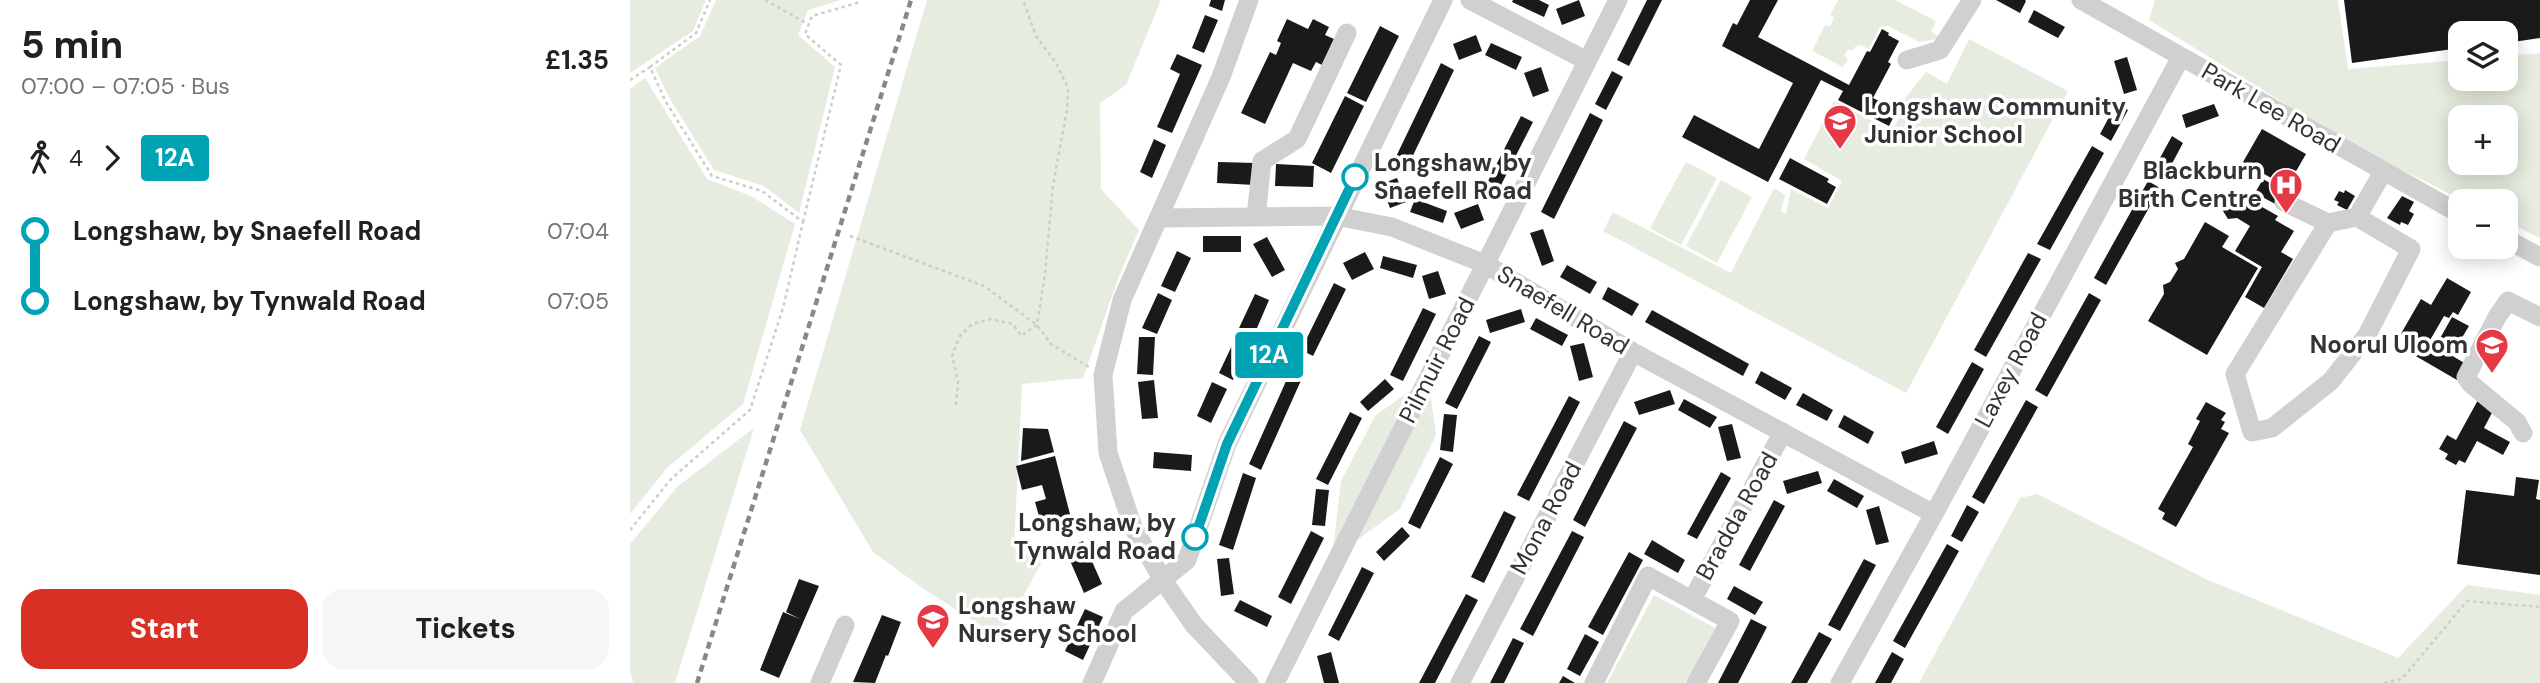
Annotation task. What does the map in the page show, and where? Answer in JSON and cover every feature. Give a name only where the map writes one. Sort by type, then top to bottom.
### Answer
[{"type":"street","points":[[1249,0],[1221,77],[1122,300],[1102,375],[1108,453],[1133,527],[1162,579],[1194,625],[1249,683]]},
{"type":"street","points":[[1092,683],[1124,611],[1187,560],[1227,444],[1443,0]]},
{"type":"street","points":[[1469,0],[1587,61]]},
{"type":"street","name":"Pilmuir Road","points":[[1275,683],[1618,0]]},
{"type":"street","points":[[1907,60],[1941,50],[1972,0]]},
{"type":"street","name":"Park Lee Road","points":[[2081,0],[2448,207]]},
{"type":"street","points":[[1256,216],[1262,161],[1297,139],[1347,33]]},
{"type":"street","name":"Laxey Road","points":[[1840,683],[2180,57]]},
{"type":"street","points":[[2357,217],[2384,172]]},
{"type":"street","points":[[2284,202],[2328,223],[2357,217],[2411,248],[2367,335],[2331,381],[2272,428],[2252,432],[2235,374],[2328,223]]},
{"type":"street","name":"Snaefell Road","points":[[1160,218],[1336,216],[1392,226],[1485,264],[1633,352],[1934,514]]},
{"type":"street","points":[[2518,245],[2540,257]]},
{"type":"street","points":[[2523,433],[2517,422],[2466,377],[2508,301],[2540,317]]},
{"type":"street","name":"Mona Road","points":[[1460,683],[1633,352]]},
{"type":"street","name":"Bradda Road","points":[[1692,600],[1783,432]]},
{"type":"street","name":"Bradda Road","points":[[1594,683],[1648,576],[1730,621],[1696,683]]},
{"type":"street","points":[[820,683],[845,625]]},
{"type":"path","points":[[630,80],[696,33],[710,0]]},
{"type":"path","points":[[765,0],[809,24]]},
{"type":"path","points":[[630,530],[671,479],[750,410],[783,308],[841,65],[805,34],[812,16],[858,0]]},
{"type":"path","points":[[956,405],[958,382],[952,355],[960,336],[972,324],[991,320],[1013,324],[1021,336],[1037,325],[1045,274],[1053,185],[1067,110],[1068,88],[1056,63],[1037,36],[1023,0]]},
{"type":"path","points":[[650,67],[666,102],[712,176],[762,191],[803,222]]},
{"type":"path","points":[[850,236],[984,286],[1037,325],[1051,344],[1102,375]]},
{"type":"path","points":[[2385,683],[2402,679],[2467,601],[2540,607]]},
{"type":"shaded area","points":[[630,0],[706,0],[693,31],[630,73]]},
{"type":"shaded area","points":[[716,0],[841,0],[808,10],[798,35],[835,67],[799,213],[764,186],[714,170],[670,99],[655,68],[700,36]]},
{"type":"shaded area","points":[[927,0],[1161,0],[1126,85],[1100,103],[1101,189],[1139,230],[1118,279],[1083,378],[1022,384],[1014,548],[1043,560],[1000,638],[873,552],[800,430]]},
{"type":"shaded area","points":[[1838,0],[1895,0],[1936,21],[1931,32],[1942,38],[1919,42],[1888,26],[1880,27],[1869,49],[1861,45],[1852,51],[1848,49],[1844,56],[1848,59],[1843,67],[1812,51],[1825,25],[1830,26],[1834,18],[1830,15]]},
{"type":"shaded area","points":[[2155,0],[2338,0],[2348,69],[2448,61],[2448,91],[2518,91],[2518,55],[2540,53],[2540,238],[2518,227],[2518,189],[2448,189],[2448,193],[2357,148],[2149,20]]},
{"type":"shaded area","points":[[1969,39],[2068,91],[1906,393],[1603,231],[1613,212],[1731,273],[1774,188],[1785,195],[1781,211],[1786,214],[1791,189],[1828,208],[1842,181],[1804,159],[1834,101],[1892,131],[1904,109],[1899,106],[1926,72],[1947,84]]},
{"type":"shaded area","points":[[645,78],[707,179],[751,196],[795,224],[743,404],[667,468],[630,514],[630,89]]},
{"type":"shaded area","points":[[1686,162],[1717,178],[1681,245],[1650,228]]},
{"type":"shaded area","points":[[1721,180],[1752,197],[1717,263],[1686,246]]},
{"type":"shaded area","points":[[1428,378],[1436,435],[1400,509],[1332,558],[1341,481],[1375,416]]},
{"type":"shaded area","points":[[754,428],[675,683],[633,683],[630,670],[630,544],[678,486]]},
{"type":"shaded area","points":[[2037,494],[2208,580],[2398,658],[2467,585],[2540,595],[2540,683],[1919,683],[2020,498]]},
{"type":"shaded area","points":[[1654,595],[1715,628],[1685,683],[1607,683]]},
{"type":"building","points":[[1211,0],[1225,0],[1222,11],[1209,6]]},
{"type":"building","points":[[1539,0],[1549,5],[1544,17],[1512,2]]},
{"type":"building","points":[[1579,0],[1585,16],[1562,25],[1556,9]]},
{"type":"building","points":[[1647,0],[1662,0],[1629,66],[1617,60]]},
{"type":"building","points":[[1750,0],[1778,0],[1758,37],[1849,85],[1882,29],[1899,41],[1888,62],[1891,64],[1873,98],[1897,110],[1889,126],[1838,100],[1843,91],[1821,80],[1768,182],[1682,137],[1694,115],[1759,149],[1793,83],[1722,46],[1733,23],[1737,25]]},
{"type":"building","points":[[1996,0],[2025,0],[2026,1],[2020,13]]},
{"type":"building","points":[[2344,0],[2540,0],[2540,38],[2518,41],[2518,21],[2448,21],[2448,50],[2352,63]]},
{"type":"building","points":[[2034,10],[2065,27],[2058,38],[2028,22]]},
{"type":"building","points":[[1205,15],[1218,20],[1204,53],[1192,48]]},
{"type":"building","points":[[1287,19],[1308,29],[1313,19],[1329,27],[1325,35],[1334,39],[1322,65],[1316,62],[1311,71],[1293,63],[1265,124],[1241,113],[1270,52],[1276,55],[1281,43],[1277,41]]},
{"type":"building","points":[[1380,26],[1399,36],[1366,102],[1347,93]]},
{"type":"building","points":[[1476,35],[1482,51],[1459,60],[1453,44]]},
{"type":"building","points":[[1491,43],[1522,57],[1516,70],[1485,55]]},
{"type":"building","points":[[1177,54],[1202,65],[1172,133],[1157,127],[1180,74],[1170,69]]},
{"type":"building","points":[[2127,57],[2137,90],[2124,94],[2114,61]]},
{"type":"building","points":[[1441,63],[1454,70],[1406,170],[1393,163]]},
{"type":"building","points":[[1541,67],[1549,91],[1533,97],[1524,73]]},
{"type":"building","points":[[1612,71],[1623,77],[1606,110],[1595,104]]},
{"type":"building","points":[[1345,96],[1364,106],[1331,173],[1312,163]]},
{"type":"building","points":[[2116,104],[2128,110],[2111,141],[2100,134]]},
{"type":"building","points":[[2214,104],[2219,116],[2186,128],[2182,115]]},
{"type":"building","points":[[1590,113],[1603,120],[1554,219],[1541,212]]},
{"type":"building","points":[[1521,116],[1533,122],[1500,187],[1488,181]]},
{"type":"building","points":[[2262,129],[2306,154],[2287,187],[2243,162]]},
{"type":"building","points":[[2172,136],[2183,143],[2167,173],[2155,167]]},
{"type":"building","points":[[1154,139],[1166,145],[1152,178],[1140,172]]},
{"type":"building","points":[[2092,146],[2104,153],[2050,250],[2037,244]]},
{"type":"building","points":[[1790,158],[1829,179],[1827,182],[1836,187],[1827,204],[1779,179]]},
{"type":"building","points":[[1218,162],[1256,163],[1255,185],[1217,183]]},
{"type":"building","points":[[1276,164],[1314,166],[1313,187],[1275,186]]},
{"type":"building","points":[[1397,178],[1406,202],[1390,208],[1381,184]]},
{"type":"building","points":[[2263,179],[2284,191],[2277,205],[2255,193]]},
{"type":"building","points":[[2148,181],[2160,188],[2106,285],[2094,278]]},
{"type":"building","points":[[2345,190],[2355,196],[2347,210],[2337,205],[2339,202],[2334,200],[2339,191],[2344,193]]},
{"type":"building","points":[[2241,195],[2278,216],[2275,220],[2294,231],[2281,252],[2293,259],[2264,308],[2245,297],[2262,267],[2235,251],[2250,226],[2237,218],[2228,219],[2223,211],[2226,204],[2237,203]]},
{"type":"building","points":[[2402,196],[2414,202],[2409,211],[2414,214],[2408,225],[2401,222],[2400,225],[2387,218]]},
{"type":"building","points":[[1415,199],[1447,211],[1443,223],[1410,212]]},
{"type":"building","points":[[1478,204],[1484,220],[1461,229],[1454,213]]},
{"type":"building","points":[[2205,222],[2229,236],[2222,247],[2258,268],[2207,355],[2148,321],[2164,294],[2163,285],[2170,282],[2178,269],[2175,263],[2184,259]]},
{"type":"building","points":[[1543,229],[1554,261],[1542,266],[1530,233]]},
{"type":"building","points":[[1203,236],[1241,236],[1241,252],[1203,252]]},
{"type":"building","points":[[1267,237],[1285,270],[1272,277],[1253,244]]},
{"type":"building","points":[[1177,251],[1191,258],[1175,292],[1161,286]]},
{"type":"building","points":[[1365,252],[1374,269],[1352,280],[1343,263]]},
{"type":"building","points":[[2028,253],[2041,259],[1986,357],[1974,350]]},
{"type":"building","points":[[1383,256],[1417,265],[1413,278],[1380,268]]},
{"type":"building","points":[[1567,265],[1597,282],[1590,294],[1560,277]]},
{"type":"building","points":[[1438,271],[1446,294],[1429,299],[1422,276]]},
{"type":"building","points":[[2447,278],[2471,292],[2458,315],[2453,312],[2449,318],[2444,316],[2429,342],[2466,364],[2457,380],[2395,344],[2421,299],[2431,305]]},
{"type":"building","points":[[1334,283],[1346,289],[1313,356],[1301,350]]},
{"type":"building","points":[[1608,287],[1639,304],[1632,316],[1602,299]]},
{"type":"building","points":[[1158,293],[1172,300],[1157,334],[1142,328]]},
{"type":"building","points":[[2089,293],[2101,300],[2047,397],[2035,390]]},
{"type":"building","points":[[1255,294],[1269,300],[1254,335],[1239,328]]},
{"type":"building","points":[[1423,308],[1436,314],[1403,381],[1390,375]]},
{"type":"building","points":[[1521,309],[1525,322],[1490,333],[1486,320]]},
{"type":"building","points":[[1652,310],[1749,364],[1743,376],[1645,322]]},
{"type":"building","points":[[2452,317],[2469,326],[2454,351],[2438,342]]},
{"type":"building","points":[[1536,318],[1568,335],[1562,346],[1530,329]]},
{"type":"building","points":[[1479,336],[1491,342],[1457,409],[1445,403]]},
{"type":"building","points":[[1139,337],[1155,337],[1153,375],[1137,374]]},
{"type":"building","points":[[1235,339],[1249,346],[1233,380],[1219,373]]},
{"type":"building","points":[[1584,343],[1593,377],[1579,381],[1570,346]]},
{"type":"building","points":[[1295,361],[1307,367],[1261,470],[1249,464]]},
{"type":"building","points":[[1972,362],[1984,369],[1948,434],[1936,427]]},
{"type":"building","points":[[1761,371],[1792,388],[1785,400],[1755,383]]},
{"type":"building","points":[[1385,379],[1394,389],[1368,411],[1360,402]]},
{"type":"building","points":[[1154,380],[1158,418],[1142,419],[1138,382]]},
{"type":"building","points":[[1212,382],[1227,389],[1211,423],[1197,416]]},
{"type":"building","points":[[1670,390],[1675,404],[1639,415],[1634,402]]},
{"type":"building","points":[[1803,393],[1833,410],[1827,421],[1796,405]]},
{"type":"building","points":[[1569,396],[1580,402],[1529,501],[1517,495]]},
{"type":"building","points":[[1684,399],[1717,417],[1710,428],[1678,410]]},
{"type":"building","points":[[2026,400],[2038,407],[1984,504],[1972,497]]},
{"type":"building","points":[[2478,400],[2494,409],[2484,428],[2510,442],[2503,455],[2477,441],[2465,463],[2459,460],[2456,465],[2445,459],[2448,454],[2439,449],[2447,435],[2456,440]]},
{"type":"building","points":[[2206,402],[2226,413],[2221,420],[2225,422],[2221,429],[2229,433],[2176,527],[2162,519],[2165,513],[2158,509],[2193,447],[2188,444],[2200,421],[2196,419]]},
{"type":"building","points":[[1350,412],[1362,418],[1328,485],[1316,479]]},
{"type":"building","points":[[1444,414],[1457,415],[1453,452],[1440,450]]},
{"type":"building","points":[[1844,415],[1874,432],[1868,444],[1838,427]]},
{"type":"building","points":[[1624,421],[1637,428],[1585,527],[1573,520]]},
{"type":"building","points":[[1732,424],[1741,458],[1727,461],[1718,427]]},
{"type":"building","points":[[1023,428],[1048,429],[1054,452],[1021,461]]},
{"type":"building","points":[[1934,441],[1938,454],[1905,464],[1901,452]]},
{"type":"building","points":[[1154,452],[1192,455],[1191,471],[1153,468]]},
{"type":"building","points":[[1055,456],[1072,522],[1051,528],[1048,518],[1040,520],[1035,502],[1046,499],[1042,485],[1022,490],[1016,466]]},
{"type":"building","points":[[1440,457],[1453,464],[1420,529],[1408,523]]},
{"type":"building","points":[[1818,471],[1822,483],[1787,494],[1783,481]]},
{"type":"building","points":[[1721,472],[1731,478],[1697,539],[1687,534]]},
{"type":"building","points":[[1243,473],[1256,478],[1233,550],[1219,545]]},
{"type":"building","points":[[2516,477],[2539,480],[2536,499],[2540,500],[2540,575],[2457,564],[2466,490],[2514,496]]},
{"type":"building","points":[[1834,479],[1864,496],[1857,508],[1827,491]]},
{"type":"building","points":[[1316,489],[1329,490],[1325,526],[1312,525]]},
{"type":"building","points":[[1774,500],[1785,506],[1750,571],[1739,565]]},
{"type":"building","points":[[1967,505],[1979,512],[1962,542],[1951,536]]},
{"type":"building","points":[[1879,506],[1889,542],[1876,545],[1866,510]]},
{"type":"building","points":[[1504,511],[1516,517],[1484,583],[1471,577]]},
{"type":"building","points":[[1402,527],[1410,536],[1384,561],[1376,552]]},
{"type":"building","points":[[1311,531],[1324,538],[1291,604],[1278,597]]},
{"type":"building","points":[[1572,531],[1584,537],[1533,636],[1520,629]]},
{"type":"building","points":[[1652,540],[1685,560],[1678,573],[1644,554]]},
{"type":"building","points":[[1083,541],[1102,584],[1084,593],[1065,549]]},
{"type":"building","points":[[1947,544],[1959,551],[1905,648],[1893,641]]},
{"type":"building","points":[[1629,552],[1643,560],[1603,635],[1588,627]]},
{"type":"building","points":[[1229,558],[1234,594],[1221,596],[1217,559]]},
{"type":"building","points":[[1864,559],[1876,565],[1840,631],[1828,625]]},
{"type":"building","points":[[1362,567],[1374,573],[1339,641],[1328,635]]},
{"type":"building","points":[[799,579],[819,586],[779,678],[760,670],[783,612],[800,619],[786,612]]},
{"type":"building","points":[[1734,586],[1763,602],[1755,615],[1727,599]]},
{"type":"building","points":[[1466,594],[1478,600],[1435,683],[1419,683]]},
{"type":"building","points":[[1240,600],[1272,616],[1267,627],[1234,611]]},
{"type":"building","points":[[1085,609],[1103,617],[1083,660],[1065,651]]},
{"type":"building","points":[[882,615],[901,622],[888,656],[886,655],[875,683],[853,682]]},
{"type":"building","points":[[1751,619],[1767,627],[1738,683],[1718,683]]},
{"type":"building","points":[[1819,632],[1832,639],[1807,683],[1791,683]]},
{"type":"building","points":[[1585,634],[1599,642],[1580,676],[1567,669]]},
{"type":"building","points":[[1513,638],[1524,643],[1504,683],[1490,683]]},
{"type":"building","points":[[1331,652],[1339,683],[1324,683],[1317,656]]},
{"type":"building","points":[[1892,652],[1904,659],[1891,683],[1875,683]]},
{"type":"building","points":[[1563,676],[1575,683],[1559,683]]},
{"type":"railway","points":[[697,683],[911,0]]},
{"type":"bus line","name":"12A","points":[[1195,537],[1227,444],[1355,177]]},
{"type":"place","name":"Longshaw Community Junior School","points":[[1840,151]]},
{"type":"place","name":"Longshaw, by Snaefell Road","points":[[1355,177]]},
{"type":"place","name":"Blackburn Birth Centre","points":[[2286,215]]},
{"type":"place","name":"Noorul Uloom","points":[[2492,375]]},
{"type":"place","name":"Longshaw, by Tynwald Road","points":[[1195,537]]},
{"type":"place","name":"Longshaw Nursery School","points":[[933,650]]}]
